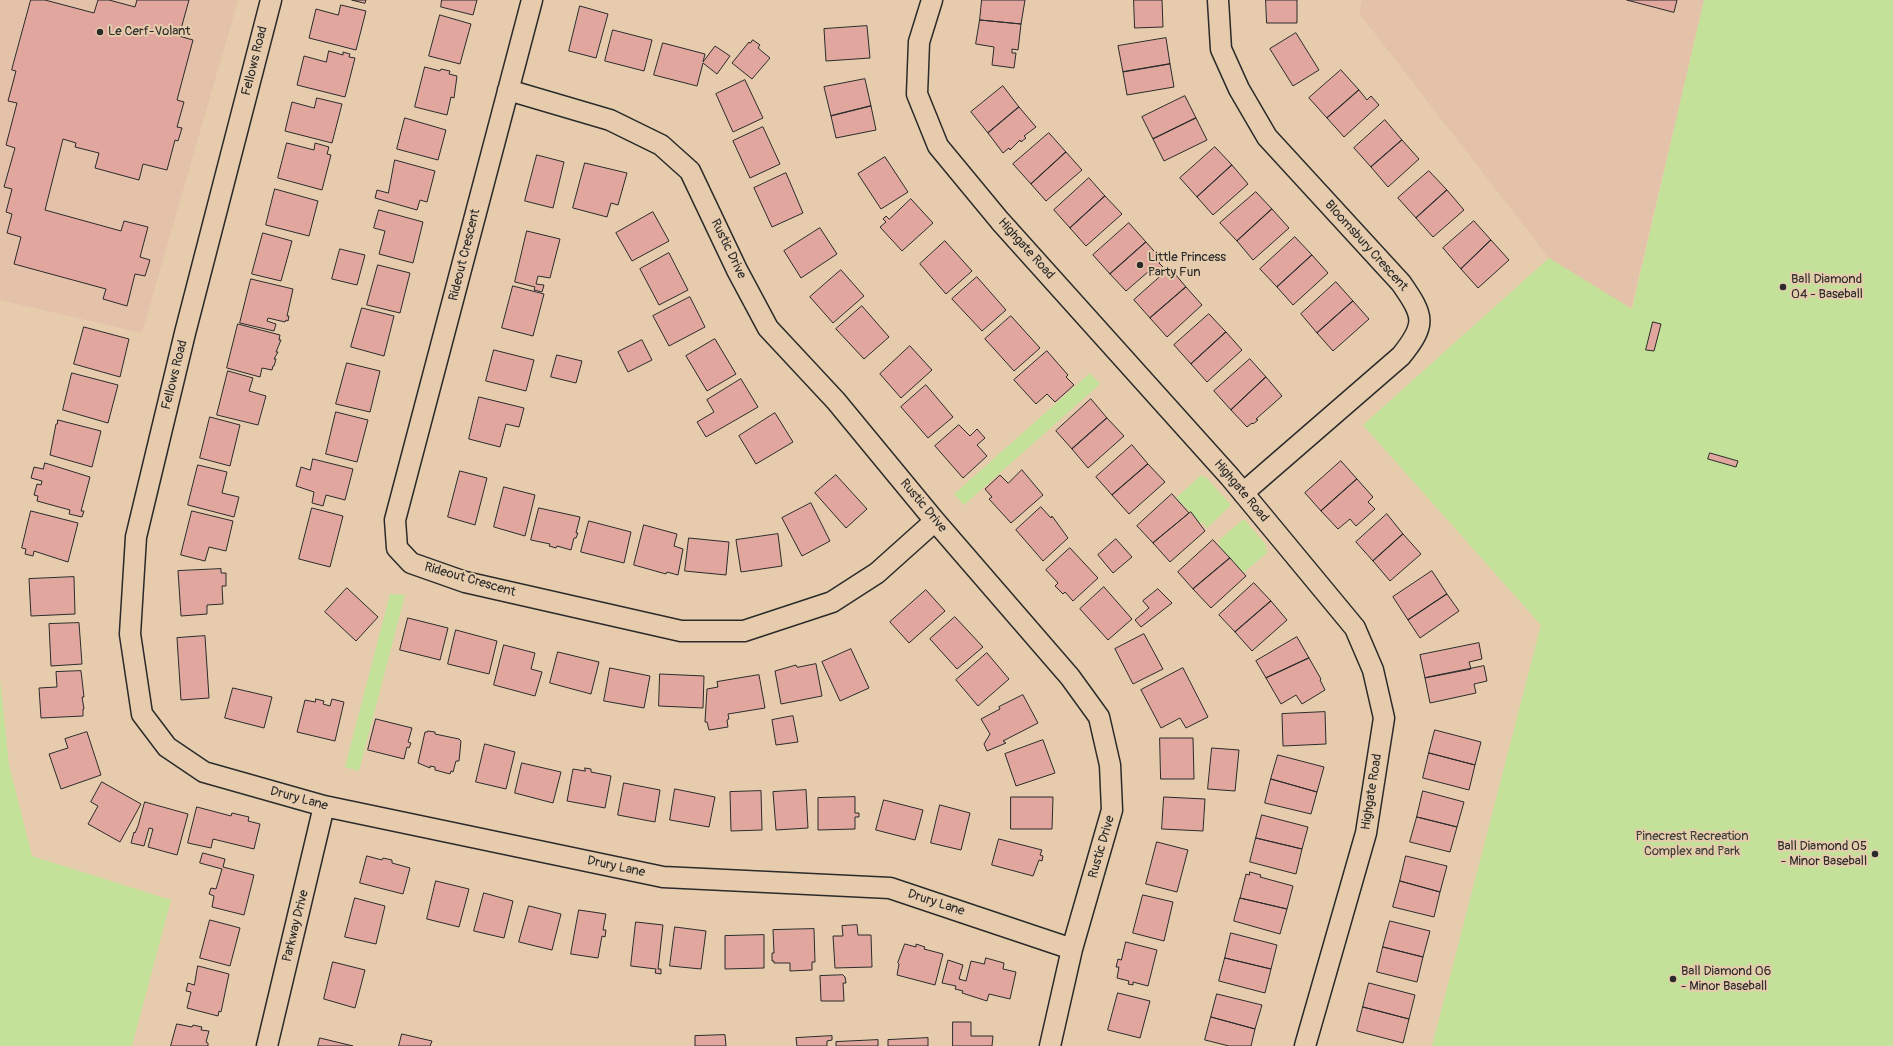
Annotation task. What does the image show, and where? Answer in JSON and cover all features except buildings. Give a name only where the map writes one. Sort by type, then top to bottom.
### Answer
[{"type":"street","name":"Fellows Road","points":[[167,747],[142,714],[138,692],[130,634],[136,537],[183,341],[271,0]]},
{"type":"street","name":"Rideout Crescent","points":[[532,0],[395,520],[397,548],[411,563],[465,582],[681,631],[744,631],[832,602],[877,572],[934,521]]},
{"type":"street","name":"Highgate Road","points":[[932,0],[919,42],[917,94],[938,146],[1000,221],[1243,493],[1355,628],[1373,670],[1384,718],[1366,833],[1305,1046]]},
{"type":"street","name":"Bloomsbury Crescent","points":[[1218,0],[1221,48],[1239,89],[1267,137],[1401,284],[1414,302],[1421,321],[1414,340],[1401,356],[1243,493]]},
{"type":"street","name":"Rustic Drive","points":[[508,90],[610,120],[661,145],[690,171],[737,270],[768,328],[836,401],[934,521],[1070,677],[1099,717],[1110,765],[1112,810],[1072,949],[1050,1046]]},
{"type":"street","name":"Drury Lane","points":[[167,747],[204,772],[324,806],[663,877],[890,888],[1072,949]]},
{"type":"street","name":"Parkway Drive","points":[[267,1046],[324,806]]},
{"type":"shaded area","points":[[0,0],[238,0],[142,333],[0,300]]},
{"type":"shaded area","points":[[1362,0],[1704,0],[1631,309],[1549,258],[1359,13]]},
{"type":"green space","name":"Pinecrest Recreation Complex and Park","points":[[1704,0],[1893,0],[1893,1046],[1432,1046],[1541,625],[1363,425],[1549,258],[1632,309]]},
{"type":"green space","points":[[1090,373],[1100,384],[964,505],[954,494]]},
{"type":"green space","points":[[1201,475],[1203,477],[1205,476],[1231,505],[1207,528],[1202,522],[1200,524],[1196,521],[1198,520],[1176,498]]},
{"type":"green space","points":[[1244,519],[1267,546],[1265,548],[1268,552],[1243,573],[1219,546],[1219,540]]},
{"type":"green space","points":[[390,594],[405,595],[359,771],[345,767]]},
{"type":"green space","points":[[0,679],[9,765],[32,856],[171,900],[132,1046],[0,1046]]},
{"type":"place","name":"Le Cerf-Volant","points":[[100,32]]},
{"type":"place","name":"Little Princess Party Fun","points":[[1140,265]]},
{"type":"place","name":"Ball Diamond 04 - Baseball","points":[[1783,287]]},
{"type":"place","name":"Ball Diamond 05 - Minor Baseball","points":[[1875,854]]},
{"type":"place","name":"Ball Diamond 06 - Minor Baseball","points":[[1673,979]]}]
